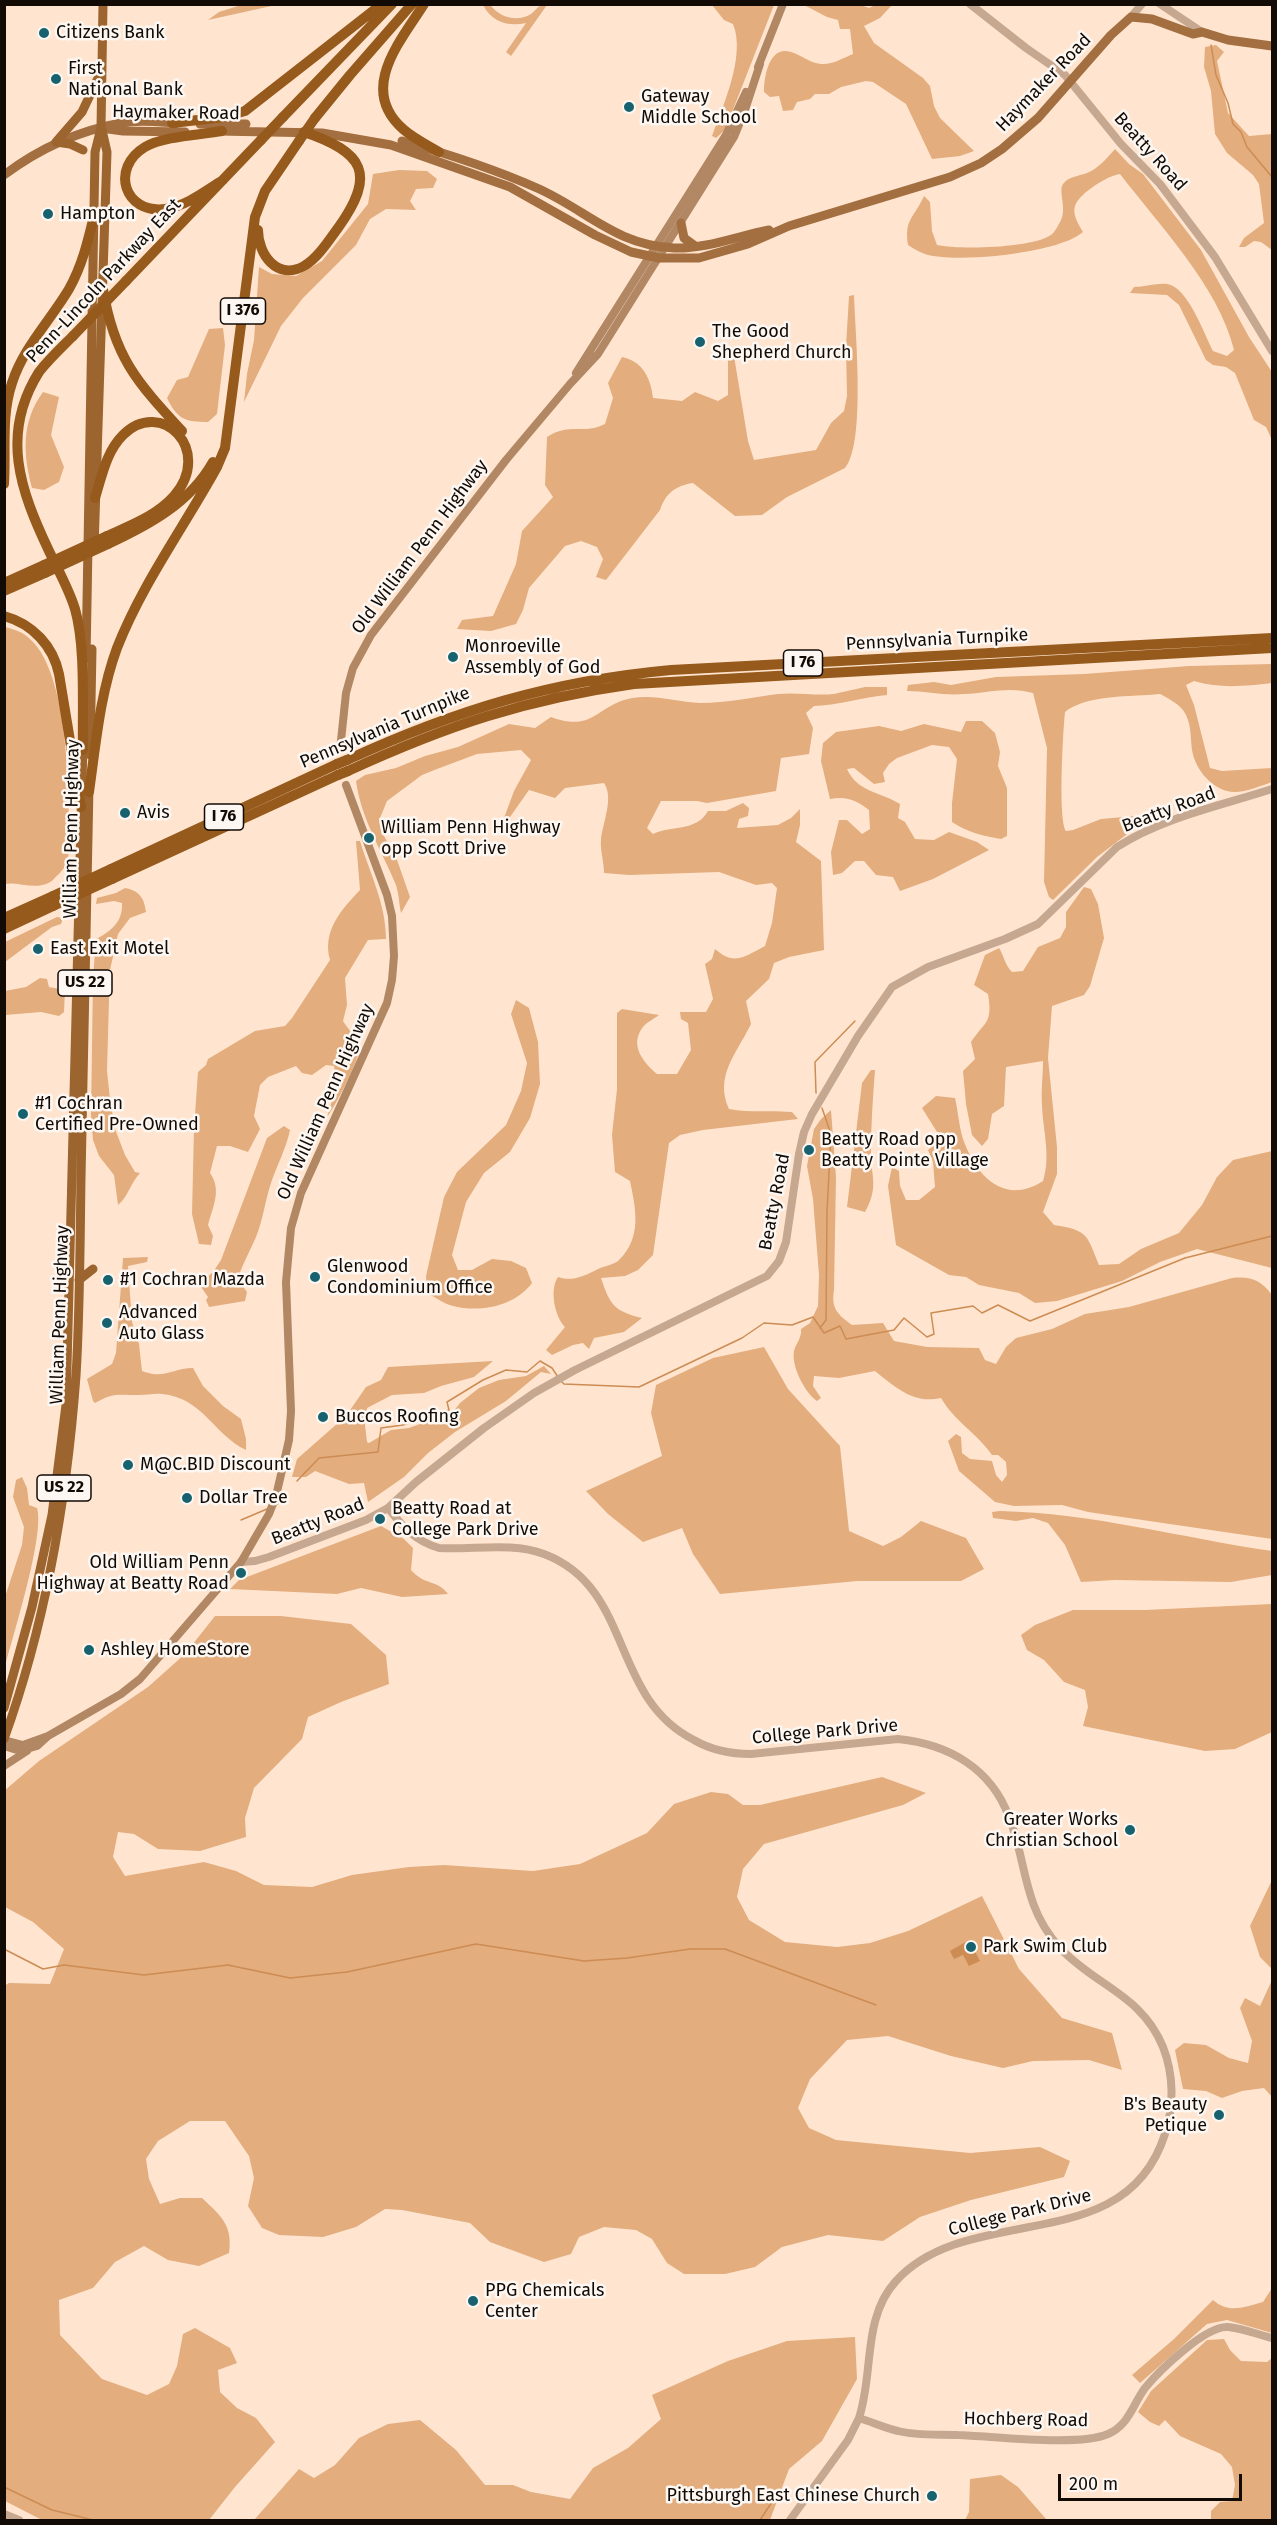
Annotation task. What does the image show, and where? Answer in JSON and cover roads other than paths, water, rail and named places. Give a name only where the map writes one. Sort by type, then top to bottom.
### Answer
[{"type":"highway","name":"William Penn Highway","points":[[4,1708],[30,1618],[52,1515],[66,1405],[72,1101],[83,750],[95,152],[101,128],[103,4]]},
{"type":"highway","points":[[172,123],[230,116],[245,111],[382,4]]},
{"type":"highway","name":"Penn-Lincoln Parkway East","points":[[83,750],[80,639],[76,615],[68,591],[19,483],[14,455],[14,433],[20,408],[45,364],[392,4]]},
{"type":"highway","name":"I 376","points":[[230,413],[252,235],[258,208],[271,182],[315,118],[412,4]]},
{"type":"highway","points":[[424,4],[389,61],[384,75],[383,88],[387,108],[398,125],[439,152]]},
{"type":"highway","points":[[56,142],[82,112],[102,69]]},
{"type":"highway","name":"William Penn Highway","points":[[4,1740],[34,1643],[58,1525],[74,1406],[80,1258],[95,498],[107,152],[101,128]]},
{"type":"highway","points":[[222,131],[150,145],[133,157],[124,177],[127,190],[135,201],[143,206],[157,209],[185,204],[223,180]]},
{"type":"highway","points":[[258,208],[258,236],[261,251],[273,265],[289,270],[303,267],[310,261],[353,207],[360,182],[353,158],[338,144],[302,136]]},
{"type":"highway","points":[[56,142],[70,144],[83,150]]},
{"type":"highway","points":[[5,482],[6,413],[12,383],[25,354],[73,282],[86,250],[94,216]]},
{"type":"highway","points":[[103,289],[111,330],[125,362],[143,387],[186,436],[192,448],[193,471],[182,498]]},
{"type":"highway","points":[[4,591],[44,569],[155,521],[182,498],[210,466],[230,413]]},
{"type":"highway","points":[[89,792],[102,702],[117,649],[138,601],[217,467],[225,448],[230,413]]},
{"type":"highway","points":[[95,498],[109,455],[126,432],[138,425],[157,423],[169,428],[182,439],[189,462],[185,478],[178,490],[151,515],[107,540]]},
{"type":"highway","points":[[5,482],[14,433]]},
{"type":"highway","points":[[4,583],[44,569]]},
{"type":"highway","points":[[4,616],[31,629],[45,642],[54,658],[81,807]]},
{"type":"highway","name":"Pennsylvania Turnpike","points":[[4,929],[53,901],[342,768],[430,724],[477,707],[533,691],[617,676],[695,669],[1272,638]]},
{"type":"highway","name":"Pennsylvania Turnpike","points":[[342,768],[441,730],[503,710],[565,694],[634,684],[1272,648]]},
{"type":"highway","name":"Pennsylvania Turnpike","points":[[4,918],[53,901]]},
{"type":"main road","name":"Old William Penn Highway","points":[[570,384],[654,246],[726,135],[760,63],[783,4]]},
{"type":"main road","name":"Haymaker Road","points":[[101,128],[123,131],[222,131],[374,141],[429,156],[510,187],[613,245],[648,257],[699,258],[721,253],[789,226],[968,170],[1002,149],[1038,118],[1131,17]]},
{"type":"main road","points":[[1131,17],[1152,19],[1193,34],[1202,32],[1232,41],[1272,46]]},
{"type":"main road","name":"Old William Penn Highway","points":[[339,750],[346,693],[353,668],[372,635],[506,460],[598,354],[734,137],[760,63]]},
{"type":"main road","name":"Haymaker Road","points":[[101,128],[123,122],[283,125],[341,129],[393,139],[439,152],[537,188],[610,231],[654,246],[698,246],[789,226]]},
{"type":"main road","points":[[4,175],[56,142],[80,132],[101,128]]},
{"type":"main road","points":[[83,150],[95,166]]},
{"type":"main road","points":[[681,224],[684,238],[698,246]]},
{"type":"main road","name":"Old William Penn Highway","points":[[4,1740],[23,1745],[48,1736],[121,1694],[140,1678],[241,1562],[269,1514],[276,1496],[289,1440],[291,1411],[286,1282],[291,1228],[301,1193],[387,1004],[392,980],[394,956],[392,916],[387,895],[346,785]]},
{"type":"main road","name":"Old William Penn Highway","points":[[4,1766],[41,1744],[48,1736]]},
{"type":"main road","points":[[4,1746],[20,1751],[29,1750]]},
{"type":"street","name":"Beatty Road","points":[[970,4],[1071,82],[1121,144],[1160,184],[1215,257],[1272,351]]},
{"type":"street","name":"Haymaker Road","points":[[1131,17],[1142,4]]},
{"type":"street","points":[[1160,4],[1202,32]]},
{"type":"street","name":"Beatty Road","points":[[241,1562],[255,1562],[290,1550],[356,1525],[388,1508],[416,1482],[484,1428],[534,1393],[575,1370],[767,1276],[779,1262],[786,1242],[804,1132],[812,1114],[858,1036],[892,987],[928,967],[1005,939],[1038,924],[1117,847],[1131,838],[1165,824],[1272,789]]},
{"type":"street","name":"College Park Drive","points":[[388,1508],[403,1527],[428,1545],[439,1548],[530,1550],[560,1561],[574,1570],[592,1587],[606,1608],[645,1696],[677,1732],[700,1743],[737,1754],[751,1754],[898,1739],[938,1746],[959,1756],[975,1767],[988,1782],[1009,1817],[1032,1902],[1050,1936],[1074,1961],[1141,2010],[1158,2035],[1170,2071],[1172,2095],[1168,2123],[1161,2145],[1142,2177],[1124,2194],[1095,2211],[960,2243],[934,2252],[918,2261],[895,2282],[877,2315],[872,2333],[867,2389],[859,2418]]},
{"type":"street","name":"Hochberg Road","points":[[859,2418],[900,2432],[1038,2439],[1094,2437],[1109,2433],[1120,2425],[1130,2415],[1145,2388],[1204,2335],[1217,2328],[1228,2327],[1272,2338]]},
{"type":"street","points":[[790,2520],[848,2440],[859,2418]]},
{"type":"street","points":[[4,2514],[19,2520]]},
{"type":"waterway","points":[[1211,45],[1216,75],[1228,103],[1233,124],[1241,132],[1247,147],[1272,177]]},
{"type":"waterway","points":[[816,1093],[815,1062],[855,1021]]},
{"type":"waterway","points":[[820,1328],[826,1320],[827,1212],[831,1134],[822,1108]]},
{"type":"waterway","points":[[561,1381],[564,1384],[639,1387],[742,1338],[764,1323],[792,1325],[813,1317],[824,1333],[840,1326],[846,1339],[894,1330],[904,1318],[927,1337],[934,1334],[931,1313],[973,1306],[982,1313],[998,1305],[1030,1321],[1185,1258],[1272,1236]]},
{"type":"waterway","points":[[297,1481],[319,1458],[378,1452],[381,1428],[403,1425],[449,1410],[447,1402],[483,1380],[506,1370],[527,1372],[540,1361],[552,1368],[558,1377]]},
{"type":"waterway","points":[[277,1504],[285,1500],[287,1495]]},
{"type":"waterway","points":[[241,1520],[267,1509]]},
{"type":"waterway","points":[[4,1949],[43,1969],[64,1965],[144,1975],[228,1965],[290,1978],[347,1972],[476,1944],[584,1961],[627,1958],[690,1949],[725,1949],[876,2005]]},
{"type":"waterway","points":[[4,2487],[52,2510],[93,2520]]},
{"type":"waterway","points":[[760,2520],[774,2499]]},
{"type":"place","name":"Citizens Bank","points":[[44,33]]},
{"type":"place","name":"First National Bank","points":[[56,79]]},
{"type":"place","name":"Gateway Middle School","points":[[629,107]]},
{"type":"place","name":"Hampton","points":[[48,214]]},
{"type":"place","name":"The Good Shepherd Church","points":[[700,342]]},
{"type":"place","name":"Monroeville Assembly of God","points":[[453,657]]},
{"type":"place","name":"Avis","points":[[125,813]]},
{"type":"place","name":"William Penn Highway opp Scott Drive","points":[[369,838]]},
{"type":"place","name":"East Exit Motel","points":[[38,949]]},
{"type":"place","name":"#1 Cochran Certified Pre-Owned","points":[[23,1114]]},
{"type":"place","name":"Beatty Road opp Beatty Pointe Village","points":[[809,1150]]},
{"type":"place","name":"Glenwood Condominium Office","points":[[315,1277]]},
{"type":"place","name":"#1 Cochran Mazda","points":[[108,1280]]},
{"type":"place","name":"Advanced Auto Glass","points":[[107,1323]]},
{"type":"place","name":"Buccos Roofing","points":[[323,1417]]},
{"type":"place","name":"M@C.BID Discount","points":[[128,1465]]},
{"type":"place","name":"Dollar Tree","points":[[187,1498]]},
{"type":"place","name":"Beatty Road at College Park Drive","points":[[380,1519]]},
{"type":"place","name":"Old William Penn Highway at Beatty Road","points":[[241,1573]]},
{"type":"place","name":"Ashley HomeStore","points":[[89,1650]]},
{"type":"place","name":"Greater Works Christian School","points":[[1130,1830]]},
{"type":"place","name":"Park Swim Club","points":[[971,1947]]},
{"type":"place","name":"B's Beauty Petique","points":[[1219,2115]]},
{"type":"place","name":"PPG Chemicals Center","points":[[473,2301]]},
{"type":"place","name":"Pittsburgh East Chinese Church","points":[[932,2496]]}]
